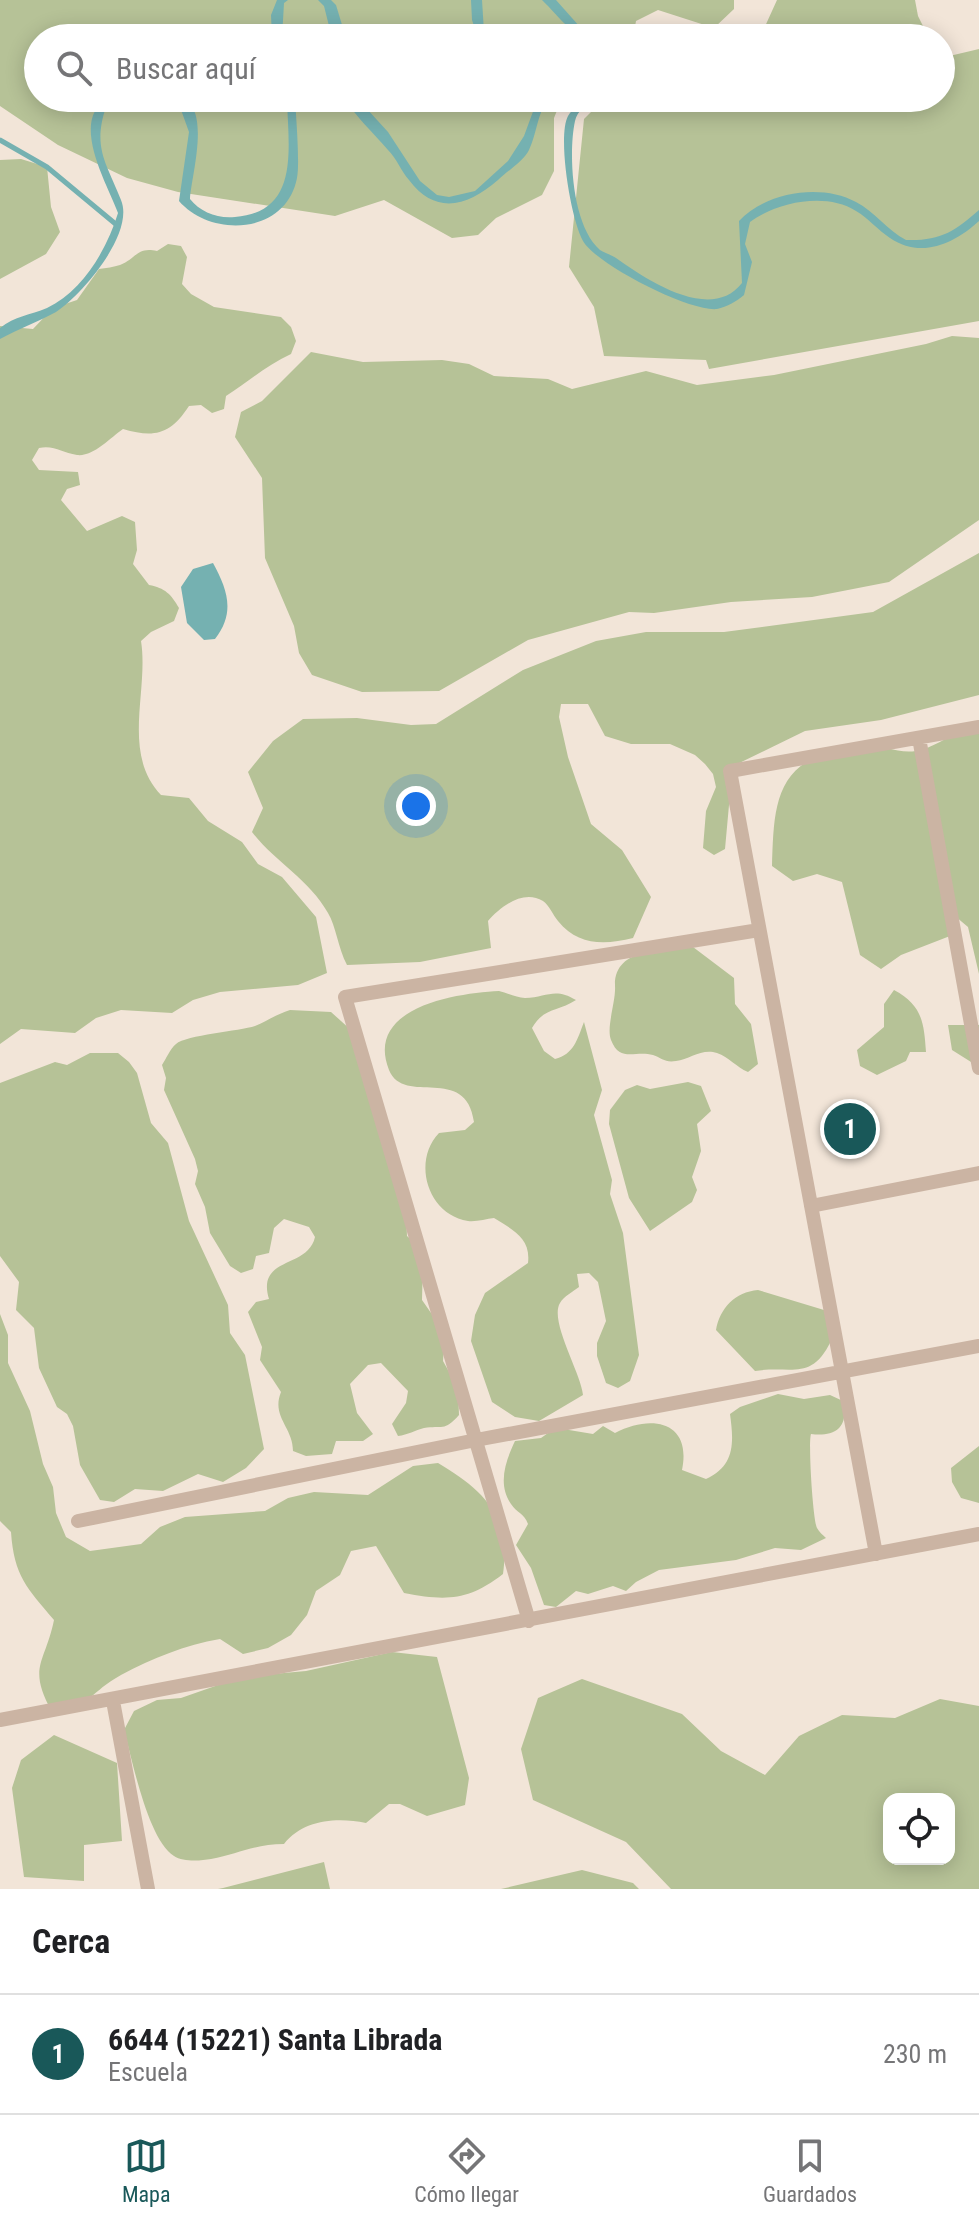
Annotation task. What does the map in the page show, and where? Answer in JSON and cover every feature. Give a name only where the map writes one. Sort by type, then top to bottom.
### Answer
[{"type":"street","points":[[876,1554],[730,771],[979,727]]},
{"type":"street","points":[[919,738],[979,1068]]},
{"type":"street","points":[[529,1621],[345,997],[759,930]]},
{"type":"street","points":[[811,1206],[979,1173]]},
{"type":"street","points":[[78,1521],[476,1440],[979,1346]]},
{"type":"street","points":[[0,1720],[113,1701],[979,1534]]},
{"type":"street","points":[[113,1701],[148,1889]]},
{"type":"green space","points":[[0,0],[734,0],[734,9],[718,24],[702,24],[658,10],[635,24],[24,24],[24,112],[556,112],[554,171],[542,195],[496,218],[478,235],[452,238],[384,200],[335,216],[178,192],[127,178],[58,145],[0,106]]},
{"type":"green space","points":[[777,0],[915,0],[922,24],[766,24]]},
{"type":"green space","points":[[979,49],[979,321],[709,369],[706,360],[604,356],[594,307],[569,267],[584,119],[591,112],[955,112],[955,55]]},
{"type":"green space","points":[[21,159],[47,167],[51,207],[60,232],[46,254],[0,279],[0,160]]},
{"type":"green space","points":[[168,244],[181,246],[187,257],[182,284],[191,294],[214,307],[281,317],[291,327],[296,341],[291,354],[226,396],[224,409],[212,413],[201,405],[189,406],[175,423],[160,432],[123,429],[89,453],[77,455],[45,447],[39,448],[32,460],[39,470],[78,472],[80,485],[67,489],[61,500],[87,531],[122,516],[135,522],[137,550],[133,564],[149,585],[167,592],[179,608],[174,621],[151,632],[141,641],[139,741],[149,778],[161,795],[189,798],[208,821],[242,842],[258,864],[282,877],[316,917],[327,973],[298,985],[220,992],[193,1000],[172,1013],[121,1010],[96,1018],[75,1033],[21,1029],[0,1044],[0,326],[33,329],[53,308],[77,300],[99,269],[120,265],[145,250],[157,251]]},
{"type":"green space","points":[[952,336],[979,338],[979,520],[889,582],[812,597],[731,602],[654,613],[629,612],[528,640],[439,691],[362,692],[312,675],[299,653],[294,626],[265,558],[262,478],[235,437],[241,412],[262,401],[311,352],[363,362],[442,360],[469,364],[494,376],[548,379],[572,389],[646,371],[697,385],[774,375]]},
{"type":"green space","points":[[979,553],[979,695],[881,720],[805,731],[727,769],[730,794],[725,849],[714,855],[703,848],[706,811],[716,787],[713,774],[705,764],[695,755],[670,744],[631,744],[605,736],[588,704],[561,704],[559,717],[568,757],[591,824],[622,850],[651,897],[633,938],[612,942],[583,939],[566,929],[543,901],[528,897],[505,905],[488,921],[491,948],[420,962],[347,965],[331,918],[320,901],[252,832],[263,808],[248,772],[273,741],[303,719],[357,718],[411,725],[436,724],[523,670],[596,641],[646,632],[724,632],[873,612]]},
{"type":"green space","points":[[979,728],[979,974],[968,927],[949,911],[950,936],[901,955],[881,969],[860,955],[842,882],[817,874],[793,881],[772,866],[774,827],[781,793],[800,766],[816,757],[863,744],[916,751],[962,731]]},
{"type":"green space","points":[[693,947],[734,978],[735,1004],[751,1024],[758,1064],[748,1072],[717,1053],[706,1052],[669,1061],[653,1055],[623,1054],[611,1040],[617,973],[623,964],[643,953]]},
{"type":"green space","points":[[894,990],[911,1002],[920,1015],[926,1052],[910,1052],[906,1061],[877,1075],[860,1066],[857,1050],[884,1027],[884,1004]]},
{"type":"green space","points":[[499,991],[525,998],[562,994],[576,1000],[541,1016],[532,1028],[544,1051],[555,1059],[571,1050],[584,1022],[602,1090],[594,1115],[612,1180],[610,1194],[623,1233],[639,1355],[630,1381],[618,1388],[606,1383],[597,1356],[597,1343],[606,1321],[598,1282],[589,1273],[577,1274],[579,1287],[561,1301],[558,1311],[562,1334],[583,1395],[539,1421],[515,1417],[492,1402],[471,1341],[475,1315],[485,1293],[528,1263],[527,1247],[519,1236],[494,1218],[468,1221],[454,1216],[442,1208],[428,1185],[426,1158],[431,1145],[439,1133],[465,1130],[474,1122],[469,1104],[448,1089],[407,1085],[397,1080],[389,1070],[385,1049],[390,1031],[402,1018],[419,1008],[461,995]]},
{"type":"green space","points":[[290,1010],[331,1012],[351,1030],[406,1212],[407,1236],[417,1245],[423,1259],[422,1300],[445,1333],[443,1361],[458,1388],[459,1415],[446,1426],[424,1428],[398,1436],[392,1424],[406,1403],[408,1391],[381,1363],[368,1365],[350,1384],[357,1413],[373,1434],[363,1441],[336,1441],[332,1454],[306,1456],[293,1451],[290,1435],[280,1415],[281,1392],[260,1360],[262,1347],[248,1312],[256,1302],[269,1299],[267,1285],[276,1269],[303,1254],[315,1237],[309,1227],[284,1219],[274,1228],[269,1253],[256,1256],[253,1269],[241,1273],[230,1266],[210,1233],[205,1207],[195,1184],[198,1171],[195,1159],[164,1090],[166,1078],[162,1065],[174,1046],[182,1041],[255,1026]]},
{"type":"green space","points":[[948,1025],[979,1025],[979,1067],[952,1050]]},
{"type":"green space","points":[[90,1053],[118,1053],[129,1062],[137,1073],[151,1123],[168,1143],[189,1221],[228,1305],[230,1333],[245,1355],[264,1449],[246,1468],[223,1482],[198,1474],[163,1491],[135,1489],[114,1502],[100,1500],[80,1465],[73,1426],[67,1414],[57,1407],[39,1368],[34,1328],[16,1310],[19,1282],[0,1256],[0,1083],[55,1062],[67,1065]]},
{"type":"green space","points":[[688,1082],[701,1086],[711,1111],[697,1124],[701,1151],[692,1177],[697,1190],[692,1202],[650,1231],[629,1198],[609,1124],[610,1110],[625,1090],[637,1085],[650,1089]]},
{"type":"green space","points":[[758,1290],[824,1310],[831,1341],[816,1362],[799,1369],[755,1371],[716,1330],[730,1302],[742,1294]]},
{"type":"green space","points":[[0,1314],[8,1335],[8,1363],[30,1411],[43,1464],[53,1487],[56,1513],[66,1537],[90,1551],[141,1544],[160,1527],[185,1517],[265,1511],[288,1498],[314,1492],[368,1495],[413,1466],[438,1463],[469,1484],[491,1508],[503,1537],[503,1574],[479,1589],[456,1597],[419,1596],[404,1593],[376,1546],[351,1551],[340,1575],[316,1591],[307,1615],[291,1635],[268,1648],[243,1654],[220,1639],[194,1645],[121,1675],[75,1706],[52,1712],[39,1674],[54,1620],[36,1599],[19,1571],[11,1532],[0,1521]]},
{"type":"green space","points":[[778,1394],[804,1399],[830,1395],[843,1401],[844,1418],[839,1428],[827,1434],[811,1434],[810,1440],[815,1522],[826,1538],[801,1550],[775,1548],[736,1560],[659,1570],[626,1591],[613,1586],[588,1594],[576,1591],[556,1607],[544,1605],[531,1568],[516,1545],[528,1524],[511,1504],[504,1488],[506,1464],[515,1441],[541,1438],[551,1431],[563,1429],[593,1434],[603,1426],[615,1433],[629,1427],[655,1423],[675,1432],[681,1441],[682,1470],[706,1479],[723,1467],[730,1452],[730,1414],[740,1407]]},
{"type":"green space","points":[[979,1446],[979,1503],[961,1498],[952,1482],[951,1468]]},
{"type":"green space","points":[[392,1652],[437,1657],[469,1778],[465,1805],[427,1816],[400,1804],[389,1804],[366,1823],[343,1820],[321,1822],[301,1830],[284,1844],[255,1847],[207,1860],[182,1859],[165,1847],[156,1834],[142,1798],[124,1730],[134,1711],[157,1700],[181,1698],[241,1677],[306,1671]]},
{"type":"green space","points":[[582,1679],[682,1714],[721,1751],[765,1775],[799,1736],[842,1715],[895,1718],[940,1699],[979,1706],[979,1889],[671,1889],[626,1842],[533,1800],[521,1749],[538,1698]]},
{"type":"green space","points":[[54,1735],[117,1763],[122,1841],[84,1845],[84,1881],[24,1877],[12,1788],[21,1760]]},
{"type":"green space","points":[[324,1862],[330,1889],[218,1889],[223,1888]]},
{"type":"green space","points":[[582,1870],[633,1883],[639,1889],[501,1889]]},
{"type":"water","points":[[277,0],[288,0],[284,3],[283,24],[271,24],[271,15]]},
{"type":"water","points":[[318,0],[331,0],[336,5],[342,24],[328,24],[324,6]]},
{"type":"water","points":[[471,0],[482,0],[484,24],[473,24]]},
{"type":"water","points":[[542,0],[556,0],[577,24],[566,24]]},
{"type":"water","points":[[96,112],[105,112],[101,145],[106,166],[121,200],[123,214],[120,229],[104,262],[67,304],[0,339],[0,328],[6,324],[47,308],[72,291],[92,268],[107,241],[118,213],[94,152],[92,120]]},
{"type":"water","points":[[182,112],[194,112],[198,130],[190,199],[216,216],[235,217],[256,212],[271,203],[281,190],[288,156],[288,112],[296,112],[298,171],[290,197],[278,211],[246,225],[209,221],[193,213],[179,201],[189,132]]},
{"type":"water","points":[[354,112],[370,112],[388,132],[420,181],[437,195],[449,197],[475,191],[508,161],[524,136],[533,112],[542,112],[532,144],[523,158],[487,189],[464,201],[452,203],[430,199],[419,191]]},
{"type":"water","points":[[571,112],[580,112],[573,135],[572,170],[578,207],[591,239],[600,250],[679,294],[714,299],[729,294],[742,283],[739,221],[750,211],[779,197],[811,192],[842,196],[863,206],[906,240],[946,234],[979,210],[979,221],[948,242],[925,248],[902,244],[890,238],[844,205],[816,201],[774,209],[750,222],[745,244],[752,262],[744,295],[732,304],[717,309],[704,308],[666,295],[624,274],[583,241],[570,198],[565,159],[568,116]]},
{"type":"water","points":[[213,563],[225,591],[226,619],[215,639],[204,640],[187,623],[181,587],[193,569]]},
{"type":"waterway","points":[[0,140],[47,167],[118,226]]},
{"type":"place","name":"6644 (15221) Santa Librada","points":[[850,1129]]}]
